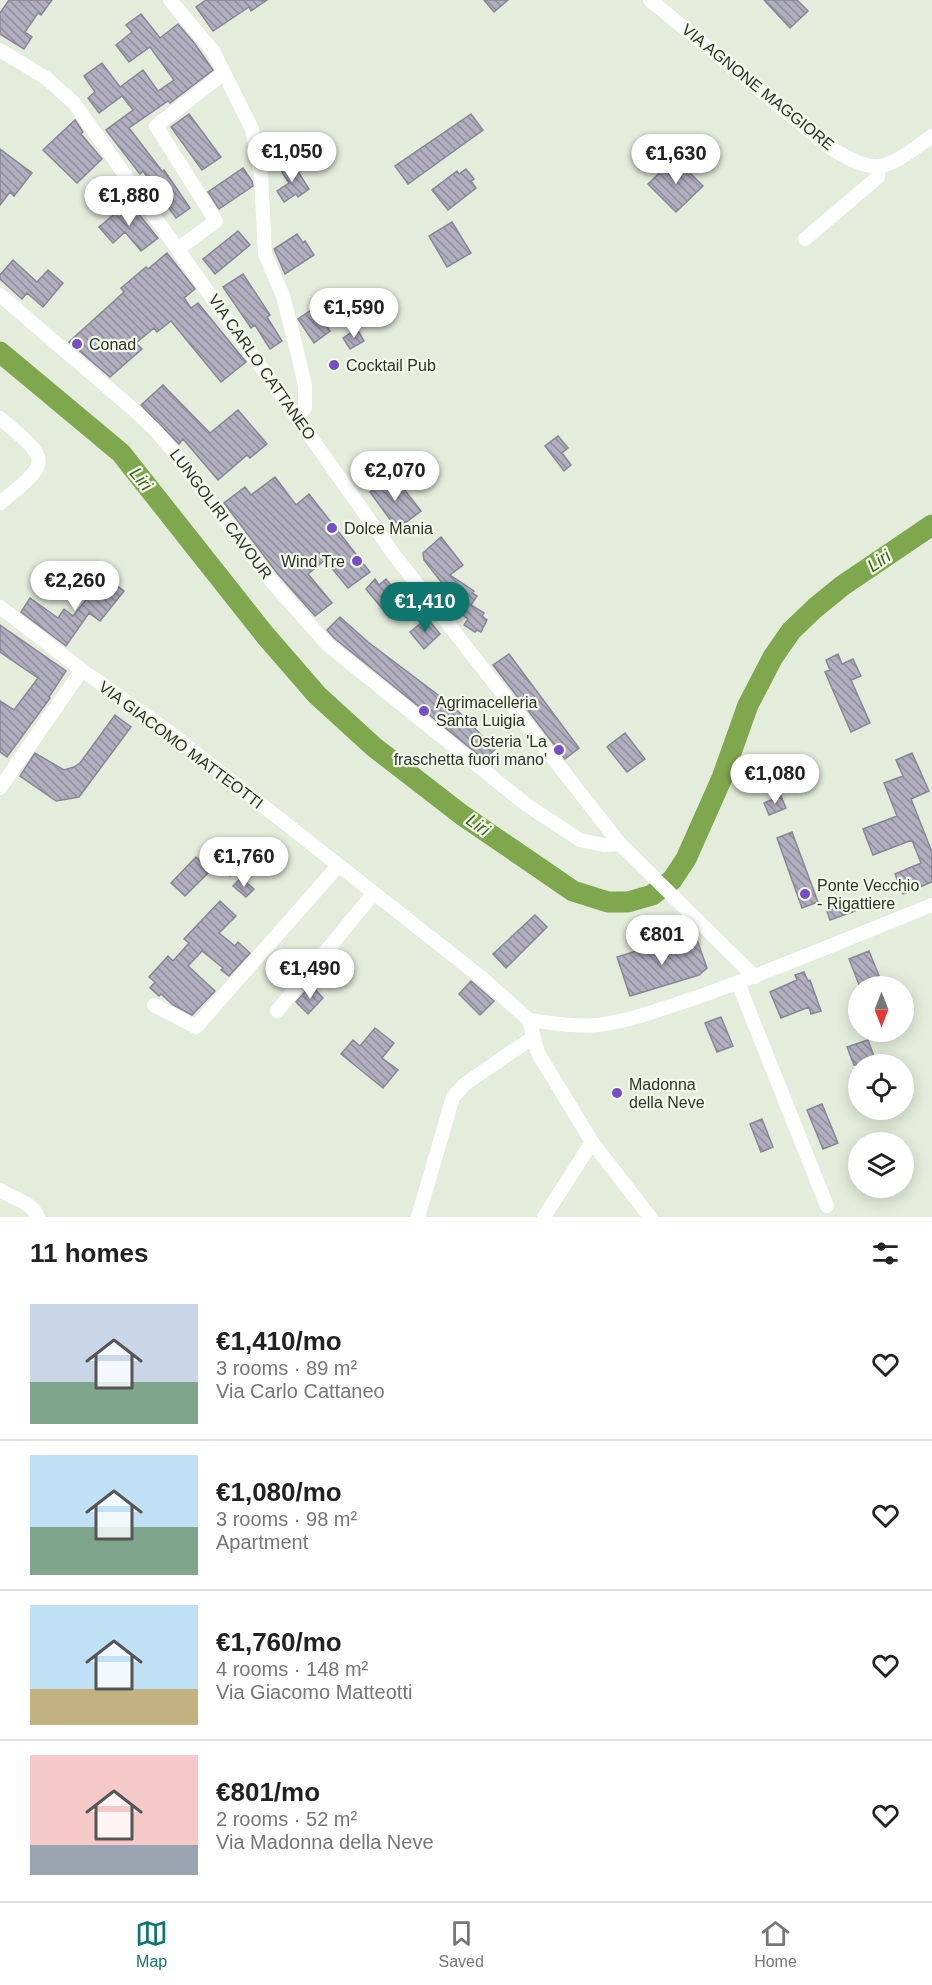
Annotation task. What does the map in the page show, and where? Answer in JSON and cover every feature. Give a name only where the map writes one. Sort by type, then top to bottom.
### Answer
[{"type":"street","points":[[170,0],[213,51],[252,129],[261,175],[265,254],[283,296],[305,386],[305,408],[297,416]]},
{"type":"street","name":"VIA AGNONE MAGGIORE","points":[[650,0],[828,146],[866,166],[879,167]]},
{"type":"street","name":"VIA CARLO CATTANEO","points":[[0,50],[46,78],[74,103],[395,556],[625,848],[755,977]]},
{"type":"street","points":[[177,249],[216,221],[156,126],[224,73]]},
{"type":"street","points":[[805,239],[878,177],[879,167],[889,165],[932,136]]},
{"type":"street","name":"LUNGOLIRI CAVOUR","points":[[0,296],[156,431],[273,583],[328,645],[528,806],[580,840],[625,848]]},
{"type":"street","points":[[0,418],[37,453],[39,464],[35,474],[0,503]]},
{"type":"street","name":"VIA GIACOMO MATTEOTTI","points":[[0,607],[82,670],[168,731],[482,978],[529,1020]]},
{"type":"street","points":[[0,788],[82,670]]},
{"type":"street","points":[[154,1005],[196,1027],[338,866]]},
{"type":"street","points":[[277,1011],[374,894]]},
{"type":"street","points":[[650,1217],[592,1142],[538,1053],[532,1038],[529,1020],[556,1024],[597,1025],[676,1004],[755,977],[932,905]]},
{"type":"street","points":[[738,983],[827,1206]]},
{"type":"street","points":[[418,1217],[453,1097],[465,1084],[532,1038]]},
{"type":"street","points":[[544,1217],[592,1142]]},
{"type":"street","points":[[0,1190],[27,1203],[36,1211],[38,1217]]},
{"type":"building","points":[[9,0],[52,0],[41,15],[38,13],[25,32],[32,37],[24,49],[0,34],[0,13]]},
{"type":"building","points":[[206,0],[267,0],[251,11],[249,7],[213,31],[196,7]]},
{"type":"building","points":[[484,0],[508,0],[494,12]]},
{"type":"building","points":[[764,0],[797,0],[808,11],[790,28]]},
{"type":"building","points":[[141,14],[160,38],[178,24],[213,70],[170,103],[168,101],[129,128],[162,171],[164,170],[190,208],[176,218],[143,171],[140,174],[106,130],[133,110],[122,96],[99,113],[88,98],[95,92],[84,76],[102,63],[120,87],[143,70],[158,91],[174,80],[150,47],[129,62],[116,45],[132,32],[126,25]]},
{"type":"building","points":[[189,114],[221,157],[202,170],[171,127]]},
{"type":"building","points":[[471,114],[483,130],[408,184],[395,166]]},
{"type":"building","points":[[75,120],[83,132],[81,134],[102,159],[77,183],[43,150]]},
{"type":"building","points":[[0,149],[32,173],[14,196],[10,192],[0,205]]},
{"type":"building","points":[[675,158],[703,186],[676,212],[648,184]]},
{"type":"building","points":[[292,162],[309,189],[298,197],[296,194],[284,202],[277,191],[289,183],[280,169]]},
{"type":"building","points":[[243,168],[253,186],[219,209],[208,192]]},
{"type":"building","points":[[466,169],[474,179],[471,181],[476,188],[448,210],[432,190],[457,171],[459,174]]},
{"type":"building","points":[[129,202],[158,238],[141,251],[125,232],[113,243],[99,227]]},
{"type":"building","points":[[452,222],[471,253],[447,267],[429,236]]},
{"type":"building","points":[[238,231],[250,245],[215,274],[203,259]]},
{"type":"building","points":[[297,234],[303,243],[305,241],[314,255],[285,274],[274,249]]},
{"type":"building","points":[[167,253],[195,289],[184,298],[191,308],[198,303],[246,362],[221,382],[171,321],[157,332],[154,328],[136,343],[142,349],[110,377],[69,342],[124,292],[121,288]]},
{"type":"building","points":[[13,260],[37,282],[48,270],[63,283],[43,307],[27,293],[22,299],[0,279],[0,275]]},
{"type":"building","points":[[243,274],[270,315],[267,317],[282,341],[270,349],[255,325],[251,328],[223,287]]},
{"type":"building","points":[[320,304],[327,315],[321,318],[330,331],[314,343],[298,319]]},
{"type":"building","points":[[357,329],[364,341],[350,349],[343,338]]},
{"type":"building","points":[[163,385],[210,433],[238,410],[267,444],[250,458],[247,455],[218,480],[183,439],[179,444],[141,405]]},
{"type":"building","points":[[558,436],[568,448],[562,453],[571,465],[564,471],[545,446]]},
{"type":"building","points":[[393,475],[421,511],[397,529],[370,492]]},
{"type":"building","points":[[275,477],[296,505],[309,494],[370,572],[348,588],[325,560],[308,574],[332,603],[315,616],[277,573],[224,503],[245,487],[251,495]]},
{"type":"building","points":[[441,537],[463,565],[450,575],[474,591],[472,593],[477,596],[471,605],[484,613],[482,616],[487,620],[481,632],[477,630],[475,632],[464,625],[468,619],[454,609],[456,607],[450,603],[452,600],[446,596],[449,592],[424,560],[423,553]]},
{"type":"building","points":[[105,576],[124,591],[100,621],[89,613],[66,646],[21,612],[30,598],[58,618],[64,609],[73,616]]},
{"type":"building","points":[[375,579],[379,585],[386,579],[406,603],[389,617],[366,589]]},
{"type":"building","points":[[340,617],[368,642],[454,707],[495,749],[485,760],[334,638],[327,630]]},
{"type":"building","points":[[427,618],[440,634],[424,649],[410,632]]},
{"type":"building","points":[[0,625],[66,671],[50,698],[7,757],[0,752],[0,701],[14,710],[38,678],[0,652]]},
{"type":"building","points":[[509,654],[579,748],[565,759],[493,665]]},
{"type":"building","points":[[838,654],[842,664],[853,659],[861,676],[851,680],[870,723],[851,732],[825,672],[830,670],[826,660]]},
{"type":"building","points":[[115,715],[131,727],[79,797],[56,801],[20,776],[35,753],[64,770],[74,767],[80,763]]},
{"type":"building","points":[[625,733],[645,759],[627,772],[607,747]]},
{"type":"building","points":[[912,753],[929,791],[911,799],[932,852],[932,882],[903,894],[895,874],[921,863],[912,840],[873,855],[863,829],[897,816],[884,783],[903,776],[896,760]]},
{"type":"building","points":[[781,796],[786,808],[769,815],[764,803]]},
{"type":"building","points":[[792,832],[818,902],[802,908],[777,838]]},
{"type":"building","points":[[236,843],[249,855],[230,876],[216,863]]},
{"type":"building","points":[[196,857],[210,871],[185,896],[171,883]]},
{"type":"building","points":[[241,878],[254,889],[246,897],[233,886]]},
{"type":"building","points":[[220,901],[236,916],[219,933],[235,946],[238,942],[250,953],[229,976],[202,951],[188,966],[215,991],[192,1015],[173,1005],[161,994],[159,996],[150,988],[155,982],[149,977],[168,956],[173,961],[189,943],[184,939]]},
{"type":"building","points":[[852,902],[855,911],[830,920],[827,911]]},
{"type":"building","points":[[535,915],[547,927],[506,968],[493,954]]},
{"type":"building","points":[[695,934],[707,968],[699,975],[630,996],[617,957],[646,948],[648,953]]},
{"type":"building","points":[[869,951],[879,976],[856,976],[849,959]]},
{"type":"building","points":[[804,972],[808,981],[810,980],[821,1011],[811,1014],[809,1007],[781,1018],[770,992],[797,980],[795,975]]},
{"type":"building","points":[[471,981],[494,1001],[480,1015],[459,994]]},
{"type":"building","points":[[311,985],[323,998],[308,1014],[296,1002]]},
{"type":"building","points":[[721,1017],[733,1046],[717,1052],[705,1023]]},
{"type":"building","points":[[375,1028],[394,1043],[382,1058],[398,1070],[383,1088],[341,1054],[353,1040],[360,1046]]},
{"type":"building","points":[[869,1042],[873,1054],[850,1054],[847,1047]]},
{"type":"building","points":[[822,1104],[838,1143],[823,1149],[807,1110]]},
{"type":"building","points":[[762,1119],[773,1147],[761,1152],[750,1124]]},
{"type":"waterway","name":"Liri","points":[[0,352],[121,453],[265,635],[317,695],[374,747],[462,815],[573,891],[608,902],[628,902],[652,895],[672,880],[686,859],[722,778],[748,705],[773,657],[791,631],[842,586],[932,525]]},
{"type":"place","name":"Conad","points":[[77,344]]},
{"type":"place","name":"Cocktail Pub","points":[[334,365]]},
{"type":"place","name":"Dolce Mania","points":[[332,528]]},
{"type":"place","name":"Wind Tre","points":[[357,561]]},
{"type":"place","name":"Agrimacelleria Santa Luigia","points":[[424,711]]},
{"type":"place","name":"Osteria 'La fraschetta fuori mano'","points":[[559,750]]},
{"type":"place","name":"Ponte Vecchio - Rigattiere","points":[[805,894]]},
{"type":"place","name":"Madonna della Neve","points":[[617,1093]]}]
